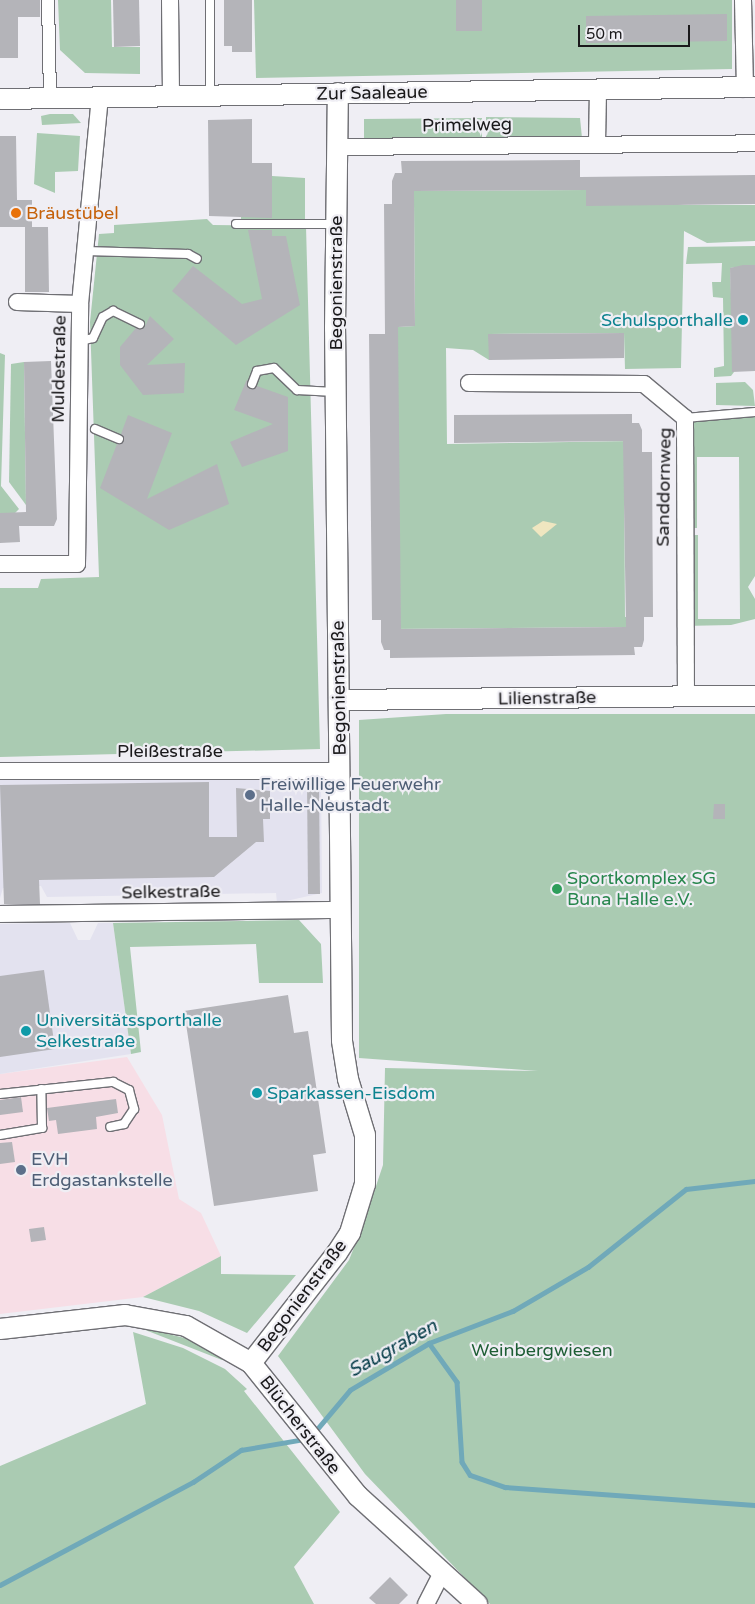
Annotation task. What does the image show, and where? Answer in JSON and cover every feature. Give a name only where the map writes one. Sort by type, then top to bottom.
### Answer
[{"type":"street","points":[[48,0],[50,98]]},
{"type":"street","points":[[170,0],[171,97]]},
{"type":"street","name":"Zur Saaleaue","points":[[0,99],[750,88],[743,0]]},
{"type":"street","points":[[597,143],[598,91]]},
{"type":"street","name":"Begonienstraße","points":[[251,1363],[337,1253],[350,1233],[365,1184],[365,1134],[342,1040],[336,392],[338,94]]},
{"type":"street","name":"Muldestraße","points":[[0,564],[77,564],[80,304],[100,98]]},
{"type":"street","name":"Primelweg","points":[[337,147],[597,143],[755,143]]},
{"type":"street","points":[[17,302],[80,304]]},
{"type":"street","name":"Sanddornweg","points":[[469,383],[644,384],[685,418],[686,696]]},
{"type":"street","name":"Lilienstraße","points":[[340,700],[755,696]]},
{"type":"street","name":"Pleißestraße","points":[[0,771],[340,771]]},
{"type":"street","name":"Selkestraße","points":[[0,914],[342,910]]},
{"type":"street","name":"Blücherstraße","points":[[0,1329],[125,1315],[186,1326],[251,1363],[293,1415],[321,1454],[358,1496],[477,1604]]},
{"type":"street","points":[[426,1604],[442,1572]]},
{"type":"lane","points":[[210,0],[210,96]]},
{"type":"lane","points":[[236,224],[336,224]]},
{"type":"lane","points":[[86,251],[188,254],[197,259]]},
{"type":"lane","points":[[80,341],[93,338],[103,317],[113,311],[140,324]]},
{"type":"lane","points":[[252,384],[258,371],[274,368],[297,390],[336,392]]},
{"type":"lane","points":[[685,418],[755,412]]},
{"type":"lane","points":[[95,429],[118,439]]},
{"type":"lane","points":[[0,1094],[113,1082],[129,1090],[134,1109],[124,1124],[110,1127]]},
{"type":"lane","points":[[0,1135],[42,1128],[41,1089]]},
{"type":"shaded area","points":[[0,778],[321,778],[322,893],[277,903],[276,893],[47,897],[41,886],[3,888],[0,898]]},
{"type":"shaded area","points":[[70,923],[78,940],[90,940],[98,923],[113,923],[131,1054],[0,1074],[0,924]]},
{"type":"shaded area","points":[[127,1057],[162,1115],[179,1199],[201,1213],[221,1256],[143,1297],[0,1314],[0,1074]]},
{"type":"green space","points":[[58,0],[111,0],[112,47],[140,47],[140,74],[85,73],[60,50]]},
{"type":"green space","points":[[254,0],[732,0],[732,69],[256,78]]},
{"type":"green space","points":[[73,114],[81,123],[42,125],[41,116]]},
{"type":"green space","points":[[486,117],[580,118],[582,138],[486,139]]},
{"type":"green space","points":[[482,118],[482,139],[364,141],[364,119]]},
{"type":"green space","points":[[37,133],[80,136],[78,171],[55,172],[55,193],[34,184]]},
{"type":"green space","points":[[272,176],[305,178],[305,221],[241,221],[241,216],[272,216]]},
{"type":"green space","points":[[586,190],[684,205],[755,205],[755,241],[707,243],[684,231],[681,368],[625,369],[624,333],[489,334],[489,360],[473,350],[446,348],[447,444],[632,441],[624,453],[625,617],[634,617],[634,627],[390,629],[395,327],[415,326],[414,204],[402,204],[402,191]]},
{"type":"green space","points":[[207,219],[213,225],[306,226],[320,749],[0,757],[0,588],[38,588],[41,579],[99,577],[90,322],[99,234],[114,233],[114,225]]},
{"type":"green space","points":[[755,246],[755,265],[730,268],[734,372],[731,376],[714,377],[714,368],[724,366],[723,298],[713,297],[712,282],[721,282],[722,263],[686,264],[688,247]]},
{"type":"green space","points":[[0,353],[5,355],[1,486],[19,509],[12,516],[0,513]]},
{"type":"green space","points":[[24,362],[26,505],[9,482],[11,364]]},
{"type":"green space","points":[[745,382],[753,390],[755,406],[716,405],[716,383]]},
{"type":"green space","points":[[755,413],[755,576],[748,587],[755,599],[755,619],[731,625],[683,626],[684,535],[698,535],[698,619],[740,619],[739,457],[697,457],[697,528],[684,528],[685,418]]},
{"type":"green space","name":"Weinbergwiesen","points":[[446,714],[755,714],[755,1604],[490,1604],[365,1474],[278,1356],[349,1260],[363,1225],[383,1165],[385,1068],[538,1071],[359,1058],[359,720]]},
{"type":"green space","points":[[299,920],[321,944],[323,983],[259,983],[256,944],[130,947],[141,1052],[131,1054],[113,923]]},
{"type":"green space","points":[[221,1256],[221,1274],[296,1275],[247,1333],[199,1311],[143,1297]]},
{"type":"green space","points":[[135,1326],[193,1340],[223,1355],[222,1360]]},
{"type":"green space","points":[[133,1332],[183,1348],[225,1369],[247,1389],[244,1391],[340,1512],[294,1567],[314,1604],[0,1604],[0,1466],[146,1404]]},
{"type":"sand","points":[[543,521],[557,524],[541,537],[532,528]]},
{"type":"building","points":[[0,0],[40,0],[40,17],[18,17],[18,58],[0,58]]},
{"type":"building","points":[[113,0],[139,0],[140,46],[114,47]]},
{"type":"building","points":[[224,0],[252,0],[252,52],[232,52],[232,46],[224,46]]},
{"type":"building","points":[[456,0],[482,0],[482,31],[456,31]]},
{"type":"building","points":[[727,14],[727,41],[586,43],[586,16]]},
{"type":"building","points":[[252,119],[252,163],[272,163],[272,218],[209,216],[208,120]]},
{"type":"building","points":[[0,136],[16,136],[17,200],[32,200],[32,227],[48,227],[49,292],[25,292],[25,227],[0,227]]},
{"type":"building","points":[[580,160],[580,177],[755,175],[755,204],[586,206],[586,190],[414,191],[415,326],[398,327],[401,629],[626,627],[623,441],[454,443],[454,415],[632,414],[632,423],[639,423],[642,430],[642,452],[652,452],[653,617],[644,617],[644,640],[642,647],[634,647],[635,655],[390,658],[390,650],[384,650],[381,642],[381,620],[372,620],[369,334],[385,334],[384,204],[392,204],[392,181],[395,173],[402,173],[401,161]]},
{"type":"building","points":[[248,230],[272,230],[272,236],[286,236],[300,305],[236,345],[172,291],[193,266],[242,304],[262,299]]},
{"type":"building","name":"Schulsporthalle","points":[[755,265],[755,371],[732,372],[730,268]]},
{"type":"building","points":[[150,316],[174,339],[147,365],[185,363],[184,393],[143,395],[120,365],[120,347],[136,328],[144,328]]},
{"type":"building","points":[[624,333],[624,358],[489,360],[488,334]]},
{"type":"building","points":[[51,361],[57,519],[54,526],[19,526],[20,542],[0,543],[0,513],[26,512],[24,362]]},
{"type":"building","points":[[247,379],[250,389],[257,386],[288,397],[288,451],[242,467],[230,442],[273,424],[234,410]]},
{"type":"building","points":[[128,415],[172,433],[147,499],[217,464],[229,504],[169,530],[100,488],[117,444],[124,441],[121,434]]},
{"type":"building","points":[[307,781],[319,781],[320,894],[308,894]]},
{"type":"building","points":[[209,782],[209,837],[237,837],[236,788],[270,791],[270,819],[263,819],[264,842],[256,842],[214,877],[39,880],[40,904],[4,904],[0,785]]},
{"type":"building","points":[[714,804],[725,804],[725,819],[713,819]]},
{"type":"building","name":"Universitätssporthalle Selkestraße","points":[[44,970],[55,1049],[0,1057],[0,976]]},
{"type":"building","name":"Sparkassen-Eisdom","points":[[288,995],[294,1033],[308,1031],[326,1153],[313,1155],[318,1191],[214,1206],[184,1011]]},
{"type":"building","points":[[21,1097],[23,1112],[0,1115],[0,1100]]},
{"type":"building","points":[[116,1099],[118,1113],[96,1117],[97,1129],[58,1134],[56,1120],[49,1121],[47,1108]]},
{"type":"building","points":[[12,1142],[15,1162],[0,1164],[0,1143]]},
{"type":"building","points":[[44,1227],[46,1240],[31,1242],[29,1229]]},
{"type":"building","points":[[390,1577],[408,1595],[399,1604],[376,1604],[369,1598]]},
{"type":"waterway","name":"Saugraben","points":[[313,1434],[350,1390],[429,1343],[513,1311],[588,1267],[686,1189],[755,1181]]},
{"type":"waterway","points":[[429,1343],[457,1382],[462,1462],[470,1475],[505,1487],[755,1505]]},
{"type":"waterway","name":"Saugraben","points":[[0,1585],[193,1482],[241,1450],[305,1439]]},
{"type":"place","name":"Bräustübel","points":[[16,213]]},
{"type":"place","name":"Schulsporthalle","points":[[743,320]]},
{"type":"place","name":"Freiwillige Feuerwehr Halle-Neustadt","points":[[250,795]]},
{"type":"place","name":"Sportkomplex SG Buna Halle e.V.","points":[[557,889]]},
{"type":"place","name":"Universitätssporthalle Selkestraße","points":[[26,1031]]},
{"type":"place","name":"Sparkassen-Eisdom","points":[[257,1093]]},
{"type":"place","name":"EVH Erdgastankstelle","points":[[21,1170]]}]
